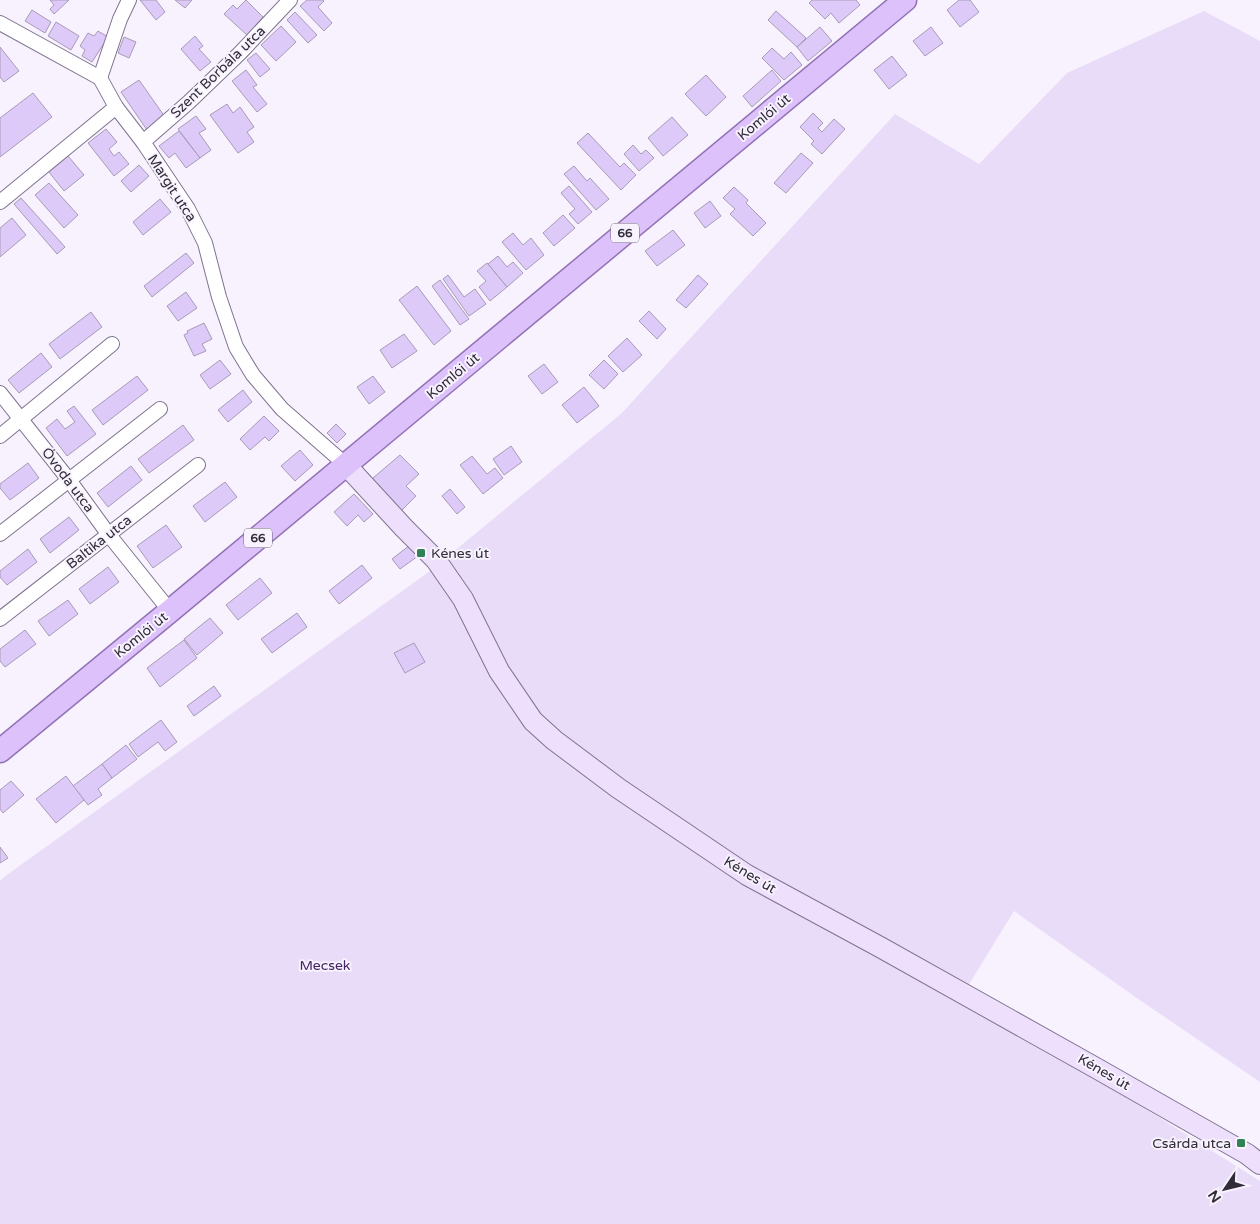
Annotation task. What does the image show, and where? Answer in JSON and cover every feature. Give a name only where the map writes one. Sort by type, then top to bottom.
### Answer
[{"type":"main road","name":"Komlói út","points":[[0,751],[902,1]]},
{"type":"street","points":[[0,23],[100,78],[120,19],[129,0]]},
{"type":"street","name":"Szent Borbála utca","points":[[143,142],[189,102],[240,53],[290,0]]},
{"type":"street","name":"Margit utca","points":[[100,78],[116,108],[143,142],[188,209],[205,243],[219,297],[236,347],[253,375],[282,409],[346,465]]},
{"type":"street","points":[[0,202],[116,108]]},
{"type":"street","points":[[0,436],[112,344]]},
{"type":"street","name":"Óvoda utca","points":[[0,394],[170,611]]},
{"type":"street","points":[[0,534],[160,409]]},
{"type":"street","name":"Baltika utca","points":[[0,619],[198,465]]},
{"type":"street","name":"Kénes út","points":[[346,465],[440,566],[463,598],[499,671],[533,721],[554,740],[618,788],[747,875],[1087,1063],[1247,1154],[1260,1164]]},
{"type":"green space","name":"Mecsek","points":[[1204,11],[1260,41],[1260,1082],[1014,911],[963,994],[1260,1181],[1260,1224],[0,1224],[0,881],[430,571],[622,413],[895,114],[979,164],[1067,73]]},
{"type":"building","points":[[50,0],[69,0],[54,14],[50,9],[54,5]]},
{"type":"building","points":[[140,0],[156,0],[165,12],[156,20]]},
{"type":"building","points":[[175,0],[192,0],[185,8]]},
{"type":"building","points":[[246,0],[263,17],[247,35],[224,14],[233,5],[237,9]]},
{"type":"building","points":[[307,0],[324,1],[318,7],[332,23],[324,31],[300,6]]},
{"type":"building","points":[[812,0],[856,0],[860,5],[839,23],[831,13],[825,19],[809,3]]},
{"type":"building","points":[[959,0],[970,0],[979,12],[960,27],[947,10]]},
{"type":"building","points":[[32,10],[51,22],[45,33],[25,21]]},
{"type":"building","points":[[776,11],[806,38],[797,47],[768,20]]},
{"type":"building","points":[[295,12],[317,35],[308,43],[287,20]]},
{"type":"building","points":[[56,22],[79,36],[71,50],[48,36]]},
{"type":"building","points":[[281,26],[296,42],[276,61],[261,45]]},
{"type":"building","points":[[820,27],[832,41],[808,61],[797,47]]},
{"type":"building","points":[[931,27],[943,43],[925,56],[913,41]]},
{"type":"building","points":[[98,31],[108,37],[92,62],[82,56],[85,50],[80,46],[88,33],[94,36]]},
{"type":"building","points":[[195,36],[203,46],[199,49],[211,62],[200,71],[181,49]]},
{"type":"building","points":[[124,37],[136,42],[129,58],[118,53]]},
{"type":"building","points":[[0,47],[19,71],[4,82],[0,77]]},
{"type":"building","points":[[772,48],[784,59],[791,52],[802,65],[784,80],[762,58]]},
{"type":"building","points":[[256,53],[270,69],[260,77],[247,60]]},
{"type":"building","points":[[892,56],[907,75],[889,89],[874,70]]},
{"type":"building","points":[[246,70],[257,85],[253,87],[267,104],[257,112],[232,81]]},
{"type":"building","points":[[772,70],[781,81],[752,107],[743,96]]},
{"type":"building","points":[[706,75],[726,97],[706,116],[685,94]]},
{"type":"building","points":[[139,80],[165,117],[147,130],[121,92]]},
{"type":"building","points":[[33,93],[52,117],[0,157],[0,118]]},
{"type":"building","points":[[227,104],[233,113],[240,107],[254,127],[247,132],[254,142],[238,153],[210,115]]},
{"type":"building","points":[[813,113],[823,123],[818,128],[822,132],[834,119],[845,129],[822,154],[811,144],[814,141],[800,127]]},
{"type":"building","points":[[196,116],[206,129],[199,133],[211,150],[200,158],[178,129]]},
{"type":"building","points":[[672,117],[688,135],[663,156],[648,138]]},
{"type":"building","points":[[106,129],[117,142],[109,149],[114,156],[119,152],[129,164],[114,176],[88,143]]},
{"type":"building","points":[[179,131],[200,158],[186,168],[175,153],[169,158],[159,146]]},
{"type":"building","points":[[588,133],[620,167],[624,163],[636,175],[621,190],[577,143]]},
{"type":"building","points":[[633,145],[641,154],[646,150],[654,158],[639,171],[624,154]]},
{"type":"building","points":[[801,153],[813,163],[786,193],[774,183]]},
{"type":"building","points":[[68,156],[84,175],[64,191],[49,172]]},
{"type":"building","points":[[139,165],[149,176],[131,192],[121,181]]},
{"type":"building","points":[[574,166],[587,181],[590,178],[609,199],[596,210],[564,174]]},
{"type":"building","points":[[49,183],[78,215],[64,228],[35,195]]},
{"type":"building","points":[[569,186],[592,212],[578,224],[569,214],[575,209],[561,193]]},
{"type":"building","points":[[734,187],[748,200],[746,203],[766,223],[753,236],[730,214],[735,209],[723,198]]},
{"type":"building","points":[[21,198],[65,247],[57,254],[14,204]]},
{"type":"building","points":[[160,199],[171,212],[143,235],[133,222]]},
{"type":"building","points":[[710,201],[721,216],[705,228],[694,213]]},
{"type":"building","points":[[563,215],[575,228],[554,246],[543,233]]},
{"type":"building","points":[[12,218],[26,235],[0,257],[0,228]]},
{"type":"building","points":[[673,230],[685,245],[657,266],[645,251]]},
{"type":"building","points":[[513,233],[523,245],[531,238],[544,255],[526,270],[502,242]]},
{"type":"building","points":[[186,253],[194,263],[152,297],[144,286]]},
{"type":"building","points":[[498,256],[507,267],[513,262],[523,273],[507,287],[488,264]]},
{"type":"building","points":[[487,263],[507,287],[490,301],[479,287],[486,281],[477,271]]},
{"type":"building","points":[[448,275],[464,297],[475,289],[486,304],[469,316],[443,279]]},
{"type":"building","points":[[698,275],[708,284],[686,308],[676,300]]},
{"type":"building","points":[[440,280],[469,319],[460,325],[432,286]]},
{"type":"building","points":[[417,286],[451,331],[434,345],[399,300]]},
{"type":"building","points":[[186,292],[197,308],[178,321],[167,306]]},
{"type":"building","points":[[649,311],[666,329],[657,339],[639,321]]},
{"type":"building","points":[[91,312],[102,327],[60,359],[49,344]]},
{"type":"building","points":[[204,323],[212,339],[202,344],[206,351],[194,356],[184,335],[188,333],[187,331]]},
{"type":"building","points":[[404,334],[417,351],[392,368],[380,350]]},
{"type":"building","points":[[627,338],[642,355],[623,372],[608,356]]},
{"type":"building","points":[[41,353],[52,367],[19,393],[8,380]]},
{"type":"building","points":[[220,360],[231,374],[210,389],[200,375]]},
{"type":"building","points":[[604,360],[618,374],[604,389],[589,375]]},
{"type":"building","points":[[544,364],[558,382],[542,394],[528,376]]},
{"type":"building","points":[[137,376],[148,390],[103,425],[92,410]]},
{"type":"building","points":[[373,376],[385,392],[369,404],[357,387]]},
{"type":"building","points":[[584,387],[599,406],[577,423],[562,405]]},
{"type":"building","points":[[243,390],[252,402],[228,422],[218,410]]},
{"type":"building","points":[[74,406],[96,434],[67,456],[46,428],[57,419],[65,429],[75,422],[67,411]]},
{"type":"building","points":[[264,416],[279,431],[269,441],[265,437],[250,450],[240,439]]},
{"type":"building","points":[[336,424],[346,434],[337,443],[327,433]]},
{"type":"building","points":[[183,425],[194,440],[149,473],[138,459]]},
{"type":"building","points":[[511,446],[522,462],[504,475],[493,459]]},
{"type":"building","points":[[300,450],[313,465],[295,481],[281,466]]},
{"type":"building","points":[[400,455],[419,474],[406,486],[416,496],[400,512],[372,484],[373,478]]},
{"type":"building","points":[[472,456],[487,474],[495,468],[503,478],[483,494],[460,465]]},
{"type":"building","points":[[28,463],[39,478],[10,500],[0,488],[0,484]]},
{"type":"building","points":[[131,466],[142,480],[108,507],[97,493]]},
{"type":"building","points":[[225,482],[237,497],[205,522],[193,506]]},
{"type":"building","points":[[450,489],[465,507],[457,514],[442,496]]},
{"type":"building","points":[[354,494],[373,514],[364,522],[358,515],[347,526],[334,512]]},
{"type":"building","points":[[69,517],[79,530],[50,553],[40,539]]},
{"type":"building","points":[[166,525],[182,547],[153,568],[137,546]]},
{"type":"building","points":[[410,545],[418,556],[400,569],[392,559]]},
{"type":"building","points":[[28,549],[37,562],[7,585],[0,577],[0,571]]},
{"type":"building","points":[[362,565],[372,578],[339,604],[329,591]]},
{"type":"building","points":[[108,567],[119,582],[90,604],[79,589]]},
{"type":"building","points":[[260,578],[272,593],[238,620],[226,605]]},
{"type":"building","points":[[68,600],[78,614],[49,636],[38,621]]},
{"type":"building","points":[[297,613],[307,627],[272,653],[261,639]]},
{"type":"building","points":[[210,618],[223,633],[197,655],[184,639]]},
{"type":"building","points":[[25,630],[36,644],[5,667],[0,661],[0,649]]},
{"type":"building","points":[[184,640],[197,658],[160,687],[147,668]]},
{"type":"building","points":[[414,643],[425,662],[405,673],[394,653]]},
{"type":"building","points":[[214,686],[221,696],[194,716],[187,706]]},
{"type":"building","points":[[161,720],[177,742],[165,751],[158,742],[138,757],[129,744]]},
{"type":"building","points":[[126,745],[137,759],[112,778],[102,764]]},
{"type":"building","points":[[102,764],[112,778],[98,789],[102,795],[88,805],[73,786]]},
{"type":"building","points":[[66,776],[84,800],[56,823],[36,799]]},
{"type":"building","points":[[11,781],[24,795],[3,813],[0,809],[0,790]]},
{"type":"building","points":[[0,847],[8,858],[0,863]]},
{"type":"place","name":"Kénes út","points":[[421,553]]},
{"type":"place","name":"Csárda utca","points":[[1241,1143]]}]
